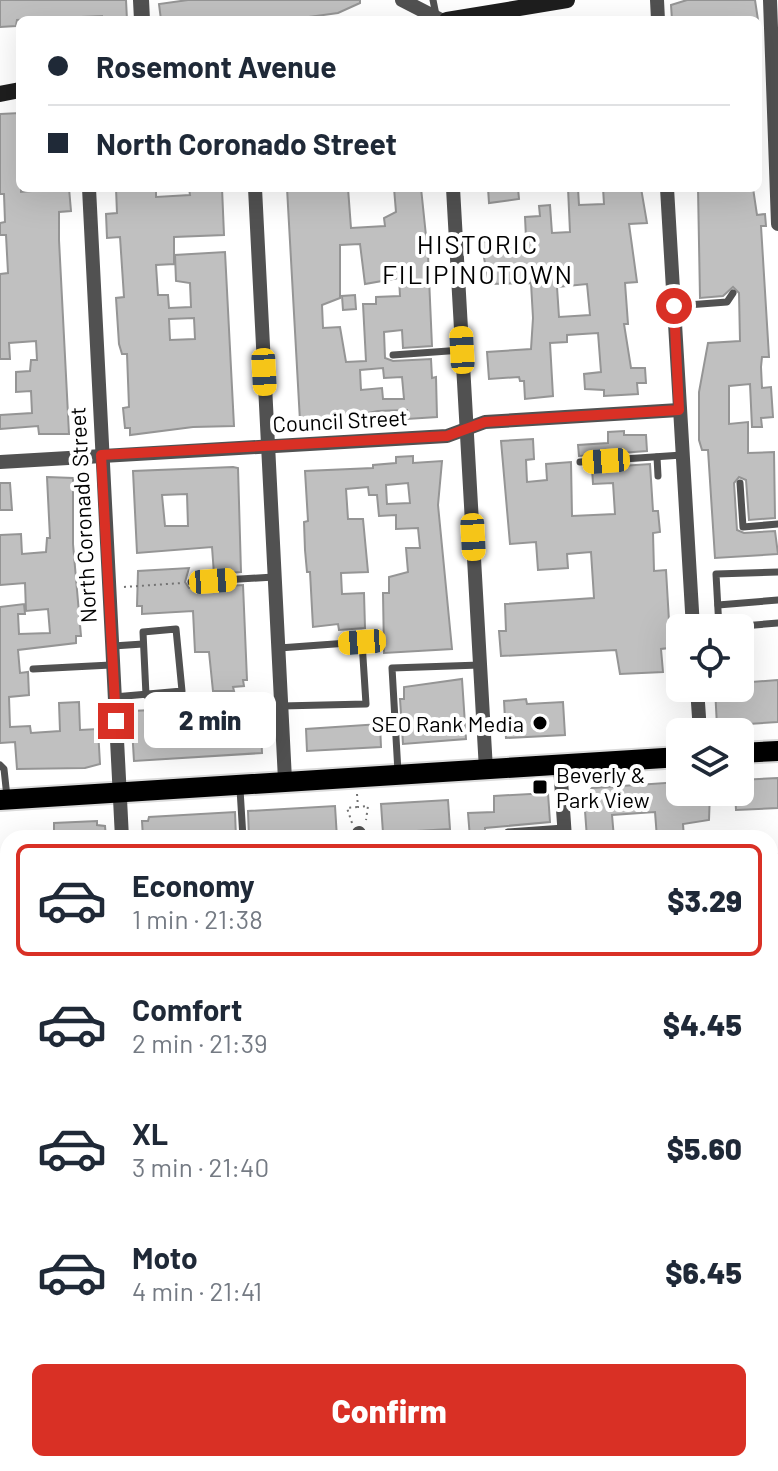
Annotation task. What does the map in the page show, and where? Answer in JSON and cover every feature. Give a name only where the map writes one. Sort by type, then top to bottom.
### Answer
[{"type":"main road","points":[[458,16],[520,4],[567,0]]},
{"type":"main road","points":[[754,752],[778,751]]},
{"type":"main road","points":[[4,800],[240,782],[666,758]]},
{"type":"street","points":[[402,0],[436,16]]},
{"type":"street","points":[[770,0],[768,66],[778,157],[778,224]]},
{"type":"street","name":"North Coronado Street","points":[[89,192],[122,830]]},
{"type":"street","points":[[255,192],[285,780]]},
{"type":"street","points":[[453,192],[486,770]]},
{"type":"street","points":[[667,192],[692,614]]},
{"type":"street","name":"Council Street","points":[[0,462],[447,436],[485,422],[679,410]]},
{"type":"street","points":[[560,766],[564,830]]},
{"type":"lane","points":[[674,306],[727,302],[733,293]]},
{"type":"lane","points":[[393,355],[462,350]]},
{"type":"lane","points":[[580,462],[682,455]]},
{"type":"lane","points":[[657,457],[658,476]]},
{"type":"lane","points":[[740,483],[743,527],[778,524]]},
{"type":"lane","points":[[718,614],[716,574],[778,572]]},
{"type":"lane","points":[[191,582],[274,577]]},
{"type":"lane","points":[[718,605],[778,600]]},
{"type":"lane","points":[[754,623],[778,623]]},
{"type":"lane","points":[[114,697],[146,695],[182,691],[176,629],[143,632],[146,695]]},
{"type":"lane","points":[[278,648],[362,642],[366,704],[281,706]]},
{"type":"lane","points":[[110,647],[143,644]]},
{"type":"lane","points":[[33,669],[111,665]]},
{"type":"lane","points":[[398,774],[392,668],[480,665]]},
{"type":"lane","points":[[0,765],[4,769],[4,800]]},
{"type":"lane","points":[[240,782],[243,830]]},
{"type":"path","points":[[120,587],[191,582]]},
{"type":"path","points":[[357,776],[358,807]]},
{"type":"path","points":[[357,830],[348,817],[347,808],[368,806],[369,815],[362,830]]},
{"type":"building","points":[[0,0],[126,0],[127,16],[16,16],[16,26],[0,27]]},
{"type":"building","points":[[188,0],[360,0],[360,3],[338,13],[316,16],[160,16],[159,4]]},
{"type":"building","points":[[687,0],[755,0],[757,16],[672,16],[671,5]]},
{"type":"building","points":[[16,113],[16,192],[69,192],[71,211],[59,212],[69,434],[39,434],[38,426],[0,429],[0,415],[32,413],[31,391],[16,392],[16,372],[30,371],[31,360],[37,360],[36,341],[9,343],[10,359],[0,359],[0,274],[8,273],[6,235],[0,235],[0,223],[5,222],[4,194],[0,194],[0,114]]},
{"type":"building","points":[[116,192],[156,192],[156,197],[190,195],[190,192],[222,192],[224,235],[174,237],[174,264],[156,265],[158,295],[168,295],[169,308],[191,307],[190,283],[176,281],[175,255],[225,252],[234,426],[193,427],[130,435],[130,428],[125,428],[123,408],[129,407],[127,354],[122,354],[119,344],[116,298],[124,297],[120,237],[107,238],[106,214],[117,213]],"holes":[[[194,318],[195,339],[170,340],[169,319]]]},
{"type":"building","points":[[287,192],[348,192],[351,228],[385,226],[384,218],[396,212],[394,192],[421,192],[432,346],[403,348],[402,330],[384,332],[385,358],[393,361],[431,359],[432,378],[436,377],[437,417],[407,419],[407,410],[378,411],[332,420],[332,423],[300,421]],"holes":[[[360,244],[365,284],[399,278],[400,296],[376,297],[376,304],[363,304],[366,361],[346,362],[340,327],[323,328],[322,305],[340,298],[340,245]],[[383,368],[384,378],[402,377],[404,399],[383,399],[382,388],[361,390],[360,370]]]},
{"type":"building","points":[[488,192],[518,192],[519,199],[489,203]]},
{"type":"building","points":[[568,192],[578,192],[579,205],[604,204],[603,192],[642,192],[647,223],[629,224],[637,282],[625,283],[628,324],[624,324],[631,368],[645,368],[646,383],[637,383],[638,394],[604,396],[604,390],[585,389],[584,374],[601,372],[598,333],[567,335],[567,342],[550,343],[553,396],[525,399],[524,381],[520,381],[519,377],[489,379],[487,352],[531,349],[531,283],[489,284],[481,242],[526,238],[525,217],[540,216],[539,206],[550,205],[552,233],[570,232]],"holes":[[[587,284],[590,315],[559,317],[557,287]]]},
{"type":"building","points":[[698,192],[754,192],[757,215],[765,214],[766,226],[761,226],[769,357],[762,357],[761,367],[762,388],[771,387],[773,417],[761,418],[762,427],[752,427],[750,384],[729,386],[729,424],[748,422],[748,453],[774,452],[775,518],[749,520],[746,480],[739,477],[734,483],[737,530],[744,533],[775,531],[778,554],[715,558],[708,450],[702,450],[699,440],[699,392],[708,343],[740,341],[739,293],[733,287],[723,296],[700,298]]},
{"type":"building","points":[[355,295],[356,309],[343,310],[342,296]]},
{"type":"building","points":[[624,431],[624,435],[646,435],[647,451],[579,456],[578,445],[608,443],[608,432]]},
{"type":"building","points":[[533,439],[534,459],[526,460],[527,482],[547,480],[546,464],[571,462],[572,516],[615,514],[613,483],[593,484],[592,468],[650,464],[653,511],[658,511],[660,532],[653,533],[654,571],[666,570],[669,614],[666,614],[666,648],[661,649],[663,672],[620,674],[616,650],[501,656],[499,631],[506,631],[505,604],[594,598],[591,552],[567,554],[568,568],[538,570],[536,542],[510,544],[501,441]]},
{"type":"building","points":[[413,456],[413,463],[442,461],[438,505],[452,649],[384,653],[383,593],[389,593],[389,577],[408,572],[406,548],[420,548],[418,528],[396,529],[396,515],[379,516],[377,495],[369,495],[368,487],[346,489],[348,519],[363,519],[368,572],[341,573],[342,594],[364,593],[365,628],[339,630],[338,624],[313,627],[310,572],[307,572],[305,550],[304,522],[308,521],[305,471],[373,468],[373,465],[396,463],[396,457]],"holes":[[[408,483],[410,503],[387,504],[386,485]]]},
{"type":"building","points":[[238,468],[241,572],[214,574],[212,547],[137,553],[133,471]],"holes":[[[187,494],[188,526],[165,526],[162,495]]]},
{"type":"building","points":[[47,477],[73,478],[73,544],[81,636],[76,636],[76,643],[18,650],[20,673],[28,672],[29,695],[9,697],[10,727],[30,726],[31,733],[60,731],[59,703],[79,702],[80,730],[98,729],[100,764],[85,768],[17,769],[15,742],[0,743],[0,607],[24,604],[25,614],[18,614],[19,634],[50,633],[48,609],[26,611],[25,583],[0,585],[0,535],[21,534],[22,554],[46,552],[47,538],[50,538]]},
{"type":"building","points":[[0,483],[10,483],[12,510],[0,510]]},
{"type":"building","points":[[189,568],[185,582],[189,588],[243,585],[247,680],[243,680],[244,686],[233,687],[234,691],[213,691],[209,652],[195,652],[193,611],[142,614],[142,606],[137,606],[138,571]]},
{"type":"building","points":[[462,679],[466,739],[403,744],[400,699],[404,699],[404,687]]},
{"type":"building","points":[[778,680],[778,722],[754,724],[754,718],[717,718],[716,702],[754,702],[754,682]]},
{"type":"building","points":[[526,699],[527,704],[563,702],[565,735],[506,738],[504,701]]},
{"type":"building","points":[[197,708],[197,718],[213,718],[213,730],[261,728],[262,753],[134,761],[131,711]]},
{"type":"building","points":[[380,724],[381,747],[307,751],[306,729]]},
{"type":"building","points":[[778,778],[778,808],[736,810],[736,806],[754,806],[754,779]]},
{"type":"building","points":[[666,783],[666,806],[710,806],[709,820],[683,824],[683,830],[656,830],[655,812],[612,815],[613,830],[586,830],[584,797],[592,788]]},
{"type":"building","points":[[548,793],[550,822],[469,830],[468,813],[494,812],[494,796]]},
{"type":"building","points":[[448,800],[450,829],[383,830],[381,804]]},
{"type":"building","points":[[335,806],[336,830],[249,830],[248,811]]},
{"type":"building","points":[[235,812],[236,830],[143,830],[142,821],[148,821],[149,817]]},
{"type":"building","points":[[97,821],[97,825],[105,826],[105,830],[54,830],[54,823]]},
{"type":"place","name":"SEO Rank Media","points":[[540,723]]},
{"type":"place","name":"Beverly & Park View","points":[[540,787]]},
{"type":"district","name":"HISTORIC FILIPINOTOWN","points":[[478,258]]},
{"type":"route","points":[[116,721],[101,455],[447,436],[485,422],[679,410],[674,306]]}]
